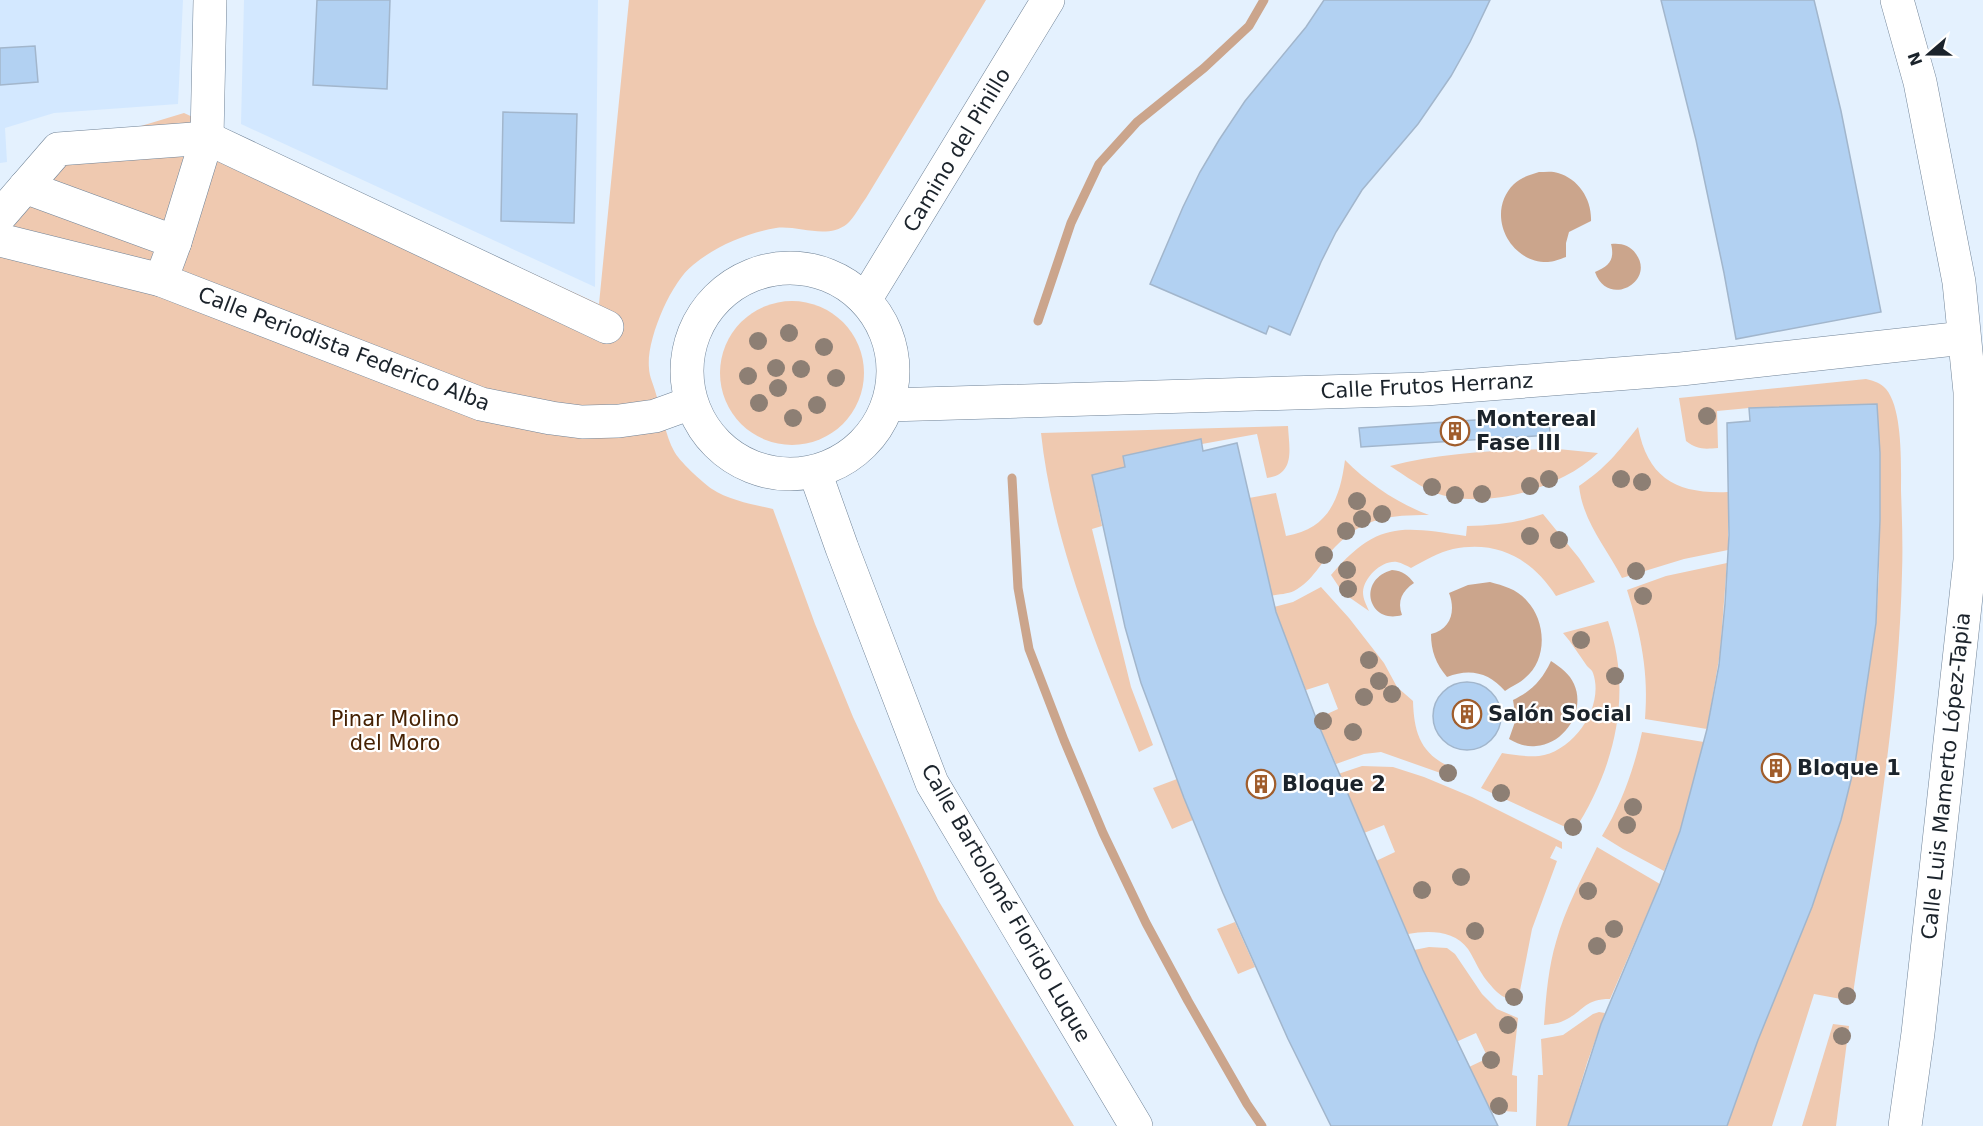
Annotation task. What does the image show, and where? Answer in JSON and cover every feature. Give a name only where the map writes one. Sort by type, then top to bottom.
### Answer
[{"type":"street","points":[[161,280],[207,138],[210,0]]},
{"type":"street","name":"Camino del Pinillo","points":[[866,300],[1048,0]]},
{"type":"street","name":"Calle Luis Mamerto López-Tapia","points":[[1897,0],[1920,82],[1959,282],[1970,392],[1970,560],[1918,1033],[1905,1126]]},
{"type":"street","points":[[0,216],[58,149],[207,138],[607,327]]},
{"type":"street","points":[[25,187],[175,242]]},
{"type":"street","name":"Calle Periodista Federico Alba","points":[[0,240],[161,280],[481,404],[582,422],[619,421],[655,416],[691,403]]},
{"type":"street","points":[[777,268],[810,269],[840,280],[866,300],[882,324],[891,349],[894,378],[888,405],[872,435],[860,447],[847,458],[815,472],[775,474],[750,467],[737,460],[727,454],[709,436],[691,403],[687,359],[701,317],[720,295],[747,277],[777,268]]},
{"type":"street","name":"Calle Frutos Herranz","points":[[888,405],[1425,389],[1682,369],[1964,338]]},
{"type":"street","name":"Calle Bartolomé Florido Luque","points":[[815,472],[932,783],[1136,1126]]},
{"type":"shaded area","points":[[0,0],[183,0],[178,104],[54,113],[5,128],[7,162],[0,163]]},
{"type":"shaded area","points":[[244,0],[598,0],[595,287],[241,124]]},
{"type":"shaded area","points":[[1539,172],[1556,172],[1572,180],[1583,191],[1591,213],[1591,221],[1569,232],[1566,257],[1550,262],[1534,260],[1522,254],[1505,234],[1501,221],[1501,208],[1505,195],[1514,184]]},
{"type":"shaded area","points":[[1611,244],[1622,244],[1631,249],[1641,264],[1640,273],[1635,281],[1619,290],[1610,289],[1601,283],[1595,272],[1610,262]]},
{"type":"shaded area","points":[[1392,570],[1405,574],[1414,583],[1406,589],[1402,597],[1400,605],[1402,615],[1381,614],[1371,600],[1374,583],[1381,575]]},
{"type":"shaded area","points":[[1490,582],[1510,588],[1523,597],[1533,609],[1541,629],[1541,651],[1538,661],[1523,680],[1505,691],[1485,676],[1471,672],[1447,677],[1437,662],[1432,646],[1431,634],[1438,632],[1447,624],[1452,613],[1449,593],[1468,585]]},
{"type":"shaded area","points":[[1551,661],[1567,674],[1574,684],[1577,694],[1575,715],[1564,732],[1556,739],[1536,746],[1522,745],[1509,739],[1516,719],[1513,700],[1536,684]]},
{"type":"green space","name":"Pinar Molino del Moro","points":[[629,0],[986,0],[850,221],[839,229],[822,232],[785,228],[765,230],[732,241],[702,258],[676,284],[662,312],[652,342],[649,371],[669,438],[680,460],[718,493],[742,502],[773,509],[815,624],[853,717],[938,900],[1074,1126],[0,1126],[0,193],[65,149],[184,113],[599,304]]},
{"type":"green space","points":[[792,301],[820,306],[843,322],[859,345],[864,373],[859,401],[843,424],[820,440],[792,445],[764,440],[741,424],[725,401],[720,373],[725,345],[741,322],[764,306]]},
{"type":"green space","points":[[1866,379],[1875,381],[1886,389],[1896,410],[1901,453],[1902,563],[1900,626],[1890,733],[1852,1001],[1814,994],[1772,1126],[1727,1126],[1758,1040],[1812,907],[1841,820],[1855,764],[1876,623],[1879,574],[1880,487],[1876,404],[1717,411],[1718,448],[1705,449],[1686,441],[1679,398]]},
{"type":"green space","points":[[1288,426],[1289,459],[1287,466],[1276,476],[1267,478],[1257,434],[1202,444],[1200,439],[1123,456],[1125,467],[1092,475],[1102,526],[1092,529],[1131,687],[1153,745],[1139,752],[1093,635],[1066,556],[1047,474],[1041,433]]},
{"type":"green space","points":[[1638,427],[1649,459],[1657,471],[1668,480],[1694,490],[1728,492],[1728,550],[1684,559],[1622,578],[1590,523],[1579,486],[1604,466]]},
{"type":"green space","points":[[1558,449],[1598,453],[1584,465],[1549,484],[1509,496],[1489,499],[1451,497],[1435,493],[1390,466],[1452,455]]},
{"type":"green space","points":[[1345,460],[1384,492],[1429,515],[1390,517],[1356,529],[1335,547],[1312,577],[1301,587],[1292,592],[1271,596],[1249,498],[1276,493],[1286,536],[1301,532],[1313,527],[1330,510],[1340,487]]},
{"type":"green space","points":[[1543,514],[1579,558],[1595,582],[1556,596],[1536,572],[1525,562],[1512,555],[1485,547],[1453,549],[1437,554],[1411,568],[1397,562],[1380,567],[1370,575],[1364,586],[1364,597],[1369,611],[1343,593],[1331,575],[1347,557],[1377,536],[1391,532],[1424,530],[1466,536],[1467,526],[1506,523]]},
{"type":"green space","points":[[1727,563],[1720,653],[1707,729],[1645,719],[1646,686],[1643,654],[1627,590],[1666,576]]},
{"type":"green space","points":[[1321,587],[1384,663],[1397,687],[1413,701],[1415,723],[1421,742],[1433,756],[1452,768],[1449,776],[1381,752],[1364,754],[1336,764],[1316,719],[1338,709],[1328,683],[1306,690],[1274,607],[1293,602]]},
{"type":"green space","points":[[1608,621],[1619,676],[1616,730],[1600,782],[1574,831],[1481,788],[1502,753],[1539,756],[1552,753],[1574,737],[1583,726],[1590,713],[1596,686],[1593,673],[1563,633]]},
{"type":"green space","points":[[1642,732],[1704,742],[1680,831],[1664,871],[1602,836],[1616,811],[1626,786]]},
{"type":"green space","points":[[1362,766],[1393,767],[1424,777],[1472,797],[1562,842],[1562,849],[1556,846],[1550,858],[1557,861],[1532,929],[1518,1001],[1504,997],[1495,990],[1484,977],[1468,949],[1456,938],[1432,932],[1408,934],[1376,861],[1395,852],[1384,825],[1364,833],[1338,774]]},
{"type":"green space","points":[[1177,779],[1193,820],[1172,829],[1153,788]]},
{"type":"green space","points":[[1597,847],[1660,884],[1610,999],[1594,1001],[1563,1021],[1544,1025],[1553,952],[1569,906]]},
{"type":"green space","points":[[1235,922],[1255,967],[1238,974],[1217,929]]},
{"type":"green space","points":[[1429,947],[1447,948],[1455,954],[1482,994],[1497,1009],[1518,1018],[1512,1075],[1517,1076],[1517,1112],[1490,1110],[1469,1067],[1488,1058],[1476,1033],[1456,1042],[1414,950]]},
{"type":"green space","points":[[1599,1012],[1605,1013],[1568,1126],[1536,1126],[1538,1075],[1543,1075],[1541,1039],[1563,1035]]},
{"type":"green space","points":[[1833,1024],[1849,1026],[1836,1126],[1802,1126]]},
{"type":"building","points":[[317,0],[390,0],[387,89],[313,85]]},
{"type":"building","points":[[1324,0],[1490,0],[1451,76],[1418,124],[1362,190],[1336,232],[1290,335],[1269,326],[1266,334],[1150,284],[1183,207],[1219,140],[1245,101],[1306,27]]},
{"type":"building","points":[[1661,0],[1814,0],[1841,111],[1881,312],[1736,339],[1696,140]]},
{"type":"building","points":[[35,46],[38,82],[0,85],[0,48]]},
{"type":"building","points":[[503,112],[577,114],[574,223],[501,221]]},
{"type":"building","name":"Bloque 1","points":[[1877,404],[1880,520],[1876,623],[1855,764],[1841,820],[1812,907],[1758,1040],[1727,1126],[1568,1126],[1601,1024],[1680,831],[1707,729],[1719,665],[1725,604],[1729,535],[1727,423],[1750,421],[1749,408]]},
{"type":"building","name":"Montereal Fase III","points":[[1549,415],[1550,435],[1361,447],[1359,428]]},
{"type":"building","name":"Bloque 2","points":[[1201,439],[1203,451],[1237,443],[1276,612],[1319,726],[1423,970],[1498,1126],[1331,1126],[1288,1039],[1223,893],[1141,683],[1125,627],[1092,475],[1125,467],[1123,456]]},
{"type":"building","name":"Salón Social","points":[[1467,682],[1480,685],[1491,692],[1498,703],[1501,716],[1498,729],[1491,740],[1480,747],[1467,750],[1454,747],[1443,740],[1436,729],[1433,716],[1436,703],[1443,692],[1454,685]]},
{"type":"waterway","points":[[1038,321],[1071,223],[1099,164],[1137,122],[1204,68],[1249,26],[1264,0]]},
{"type":"waterway","points":[[1012,478],[1018,588],[1029,649],[1064,740],[1103,833],[1146,923],[1188,1001],[1262,1126]]},
{"type":"place","name":"Montereal Fase III","points":[[1455,431]]},
{"type":"place","name":"Salón Social","points":[[1467,714]]},
{"type":"place","name":"Bloque 1","points":[[1776,768]]},
{"type":"place","name":"Bloque 2","points":[[1261,784]]}]
